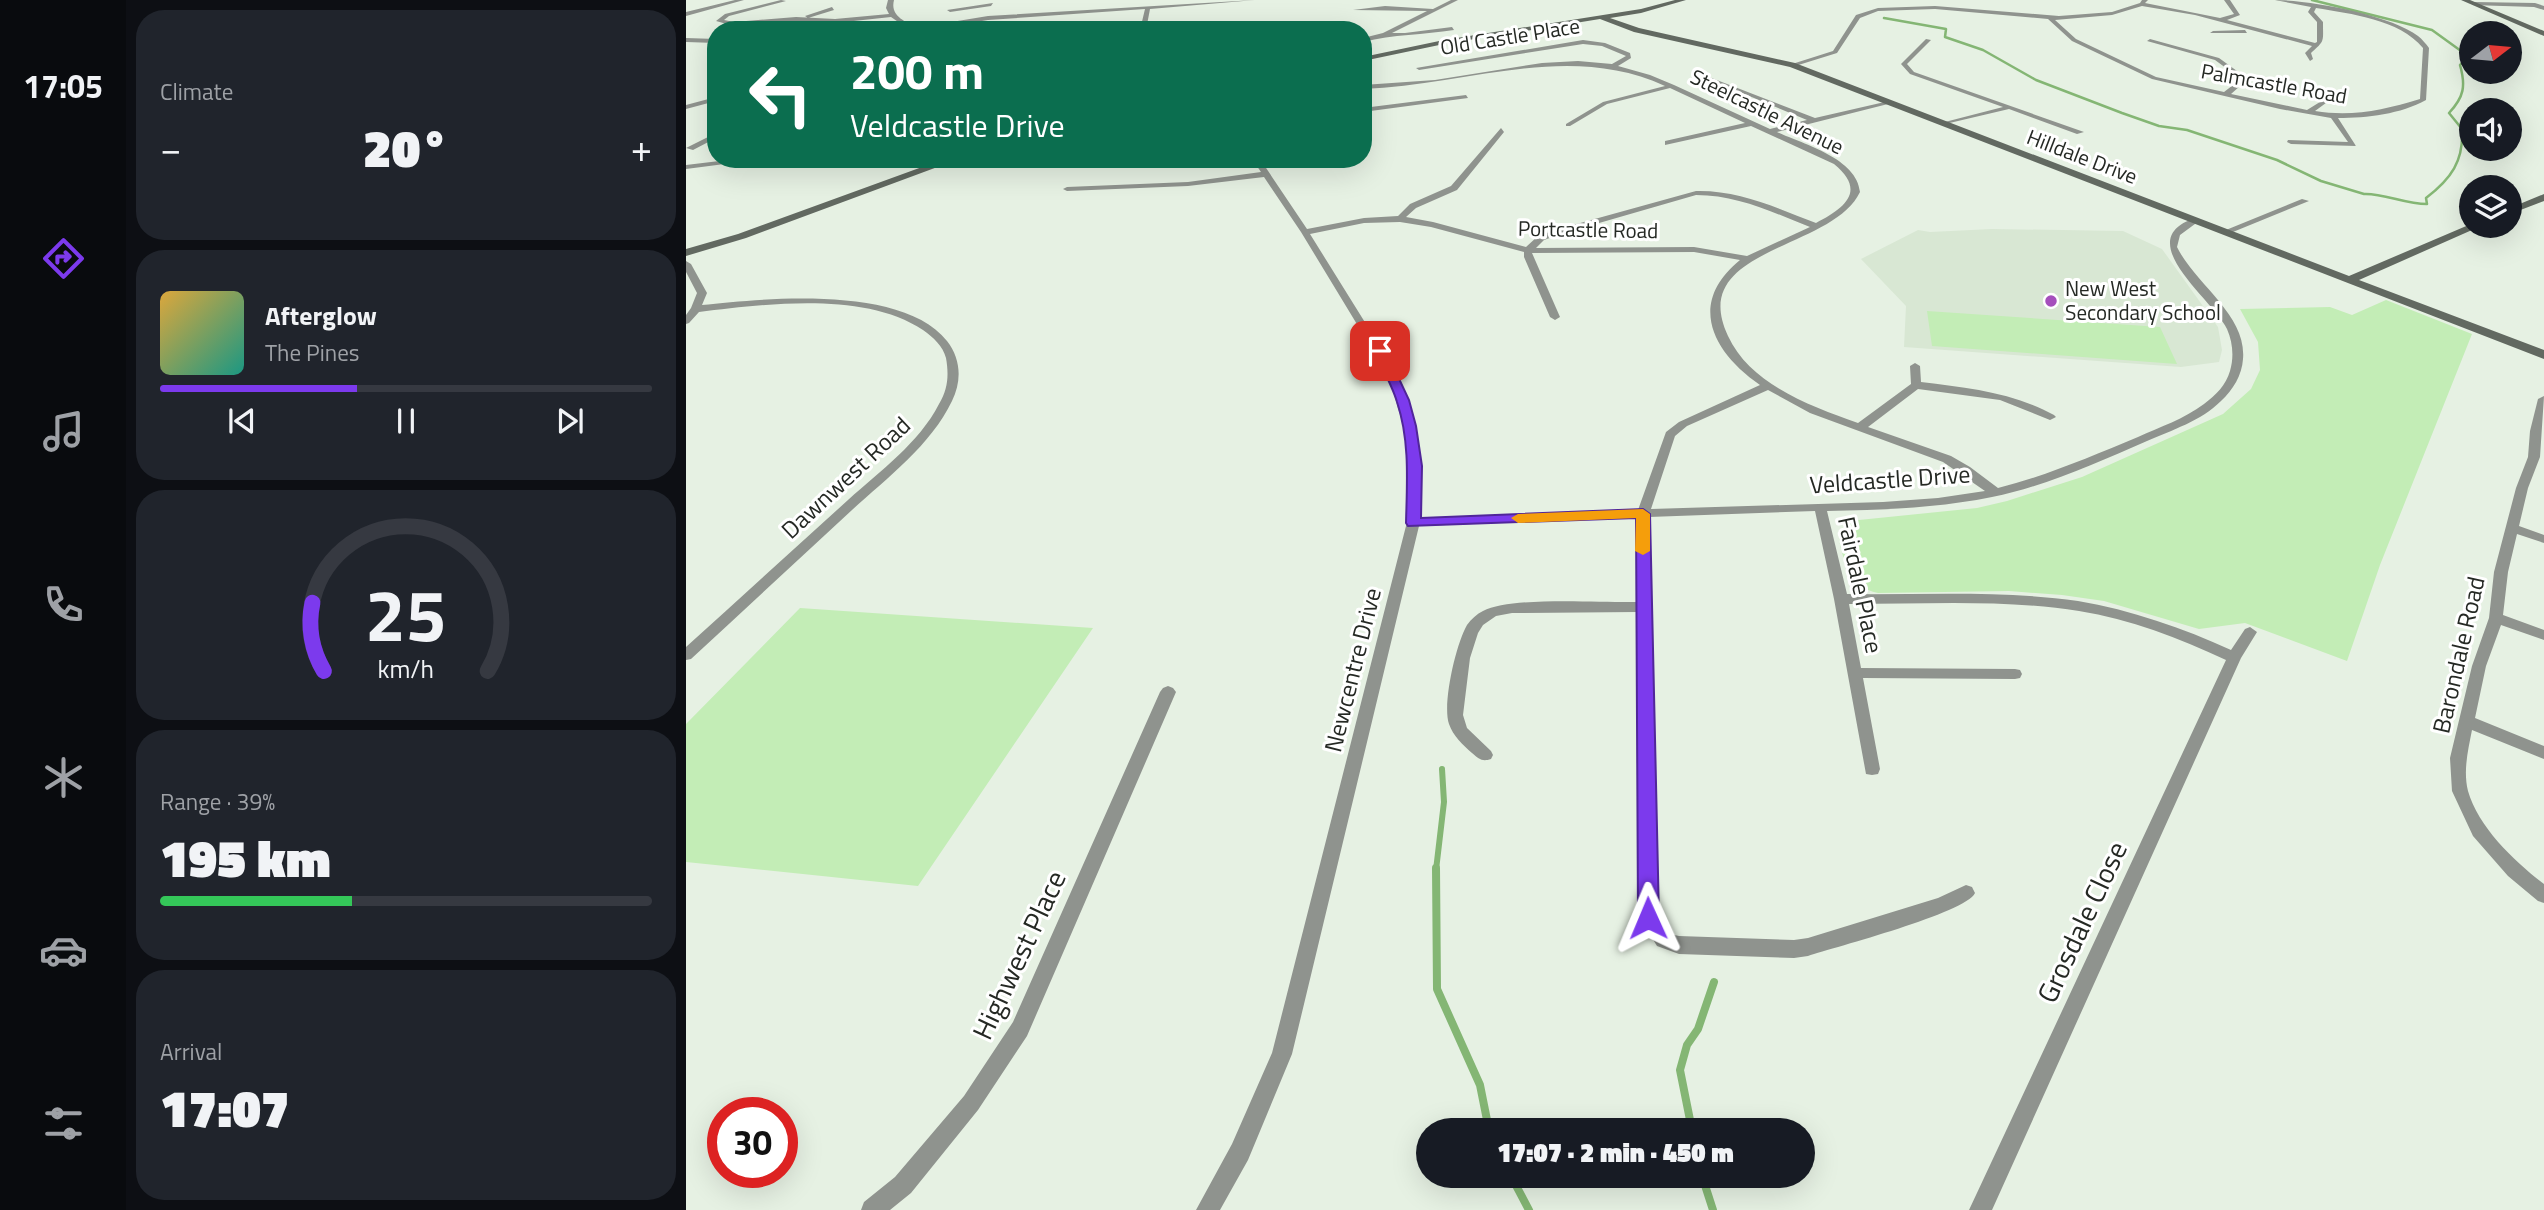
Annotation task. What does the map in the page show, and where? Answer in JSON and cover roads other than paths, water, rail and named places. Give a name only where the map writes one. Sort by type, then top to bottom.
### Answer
[{"type":"street","points":[[686,14],[741,0]]},
{"type":"street","points":[[891,0],[889,8],[892,15],[901,21]]},
{"type":"street","points":[[980,0],[994,7],[988,18]]},
{"type":"street","points":[[970,21],[1252,0]]},
{"type":"street","points":[[1372,37],[1385,34],[1455,0]]},
{"type":"street","points":[[1372,57],[1444,42],[1600,18],[1683,0]]},
{"type":"street","points":[[2219,20],[2237,15],[2227,0]]},
{"type":"street","name":"Palmcastle Road","points":[[2050,18],[2074,40],[2154,78],[2225,95],[2333,116],[2378,114],[2423,100],[2426,48],[2416,35],[2393,25],[2278,0]]},
{"type":"street","points":[[2464,0],[2544,34]]},
{"type":"street","points":[[719,21],[727,15],[783,1]]},
{"type":"street","points":[[1792,65],[1835,52],[1856,18],[1875,9],[1899,5],[1936,5],[2050,18],[2110,12],[2144,2],[2318,46]]},
{"type":"street","points":[[950,10],[991,4]]},
{"type":"street","points":[[2474,4],[2544,6]]},
{"type":"street","points":[[1145,21],[1148,7]]},
{"type":"street","points":[[2310,59],[2308,53],[2318,46],[2320,24],[2311,12],[2314,7]]},
{"type":"street","points":[[796,19],[832,9]]},
{"type":"street","points":[[1356,10],[1433,10]]},
{"type":"street","points":[[770,21],[835,21],[892,15]]},
{"type":"street","name":"Hilldale Drive","points":[[1600,18],[1637,30],[1792,65],[2544,355]]},
{"type":"street","points":[[1385,34],[1405,35],[1452,29]]},
{"type":"street","points":[[2213,33],[2260,31]]},
{"type":"street","points":[[686,40],[707,41]]},
{"type":"street","points":[[1928,40],[1904,64],[1908,71],[2080,132]]},
{"type":"street","points":[[2150,41],[2217,59],[2245,79],[2225,95]]},
{"type":"street","name":"Old Castle Place","points":[[1419,68],[1581,42],[1603,44],[1628,54],[1629,57],[1615,65]]},
{"type":"street","name":"Steelcastle Avenue","points":[[1372,87],[1397,86],[1542,65],[1615,65],[1672,86],[1839,164],[1854,180],[1856,193],[1850,203],[1832,218],[1747,259],[1723,283],[1713,308],[1721,340],[1733,356],[1767,386],[1860,427],[1948,460],[1995,492]]},
{"type":"street","points":[[1699,72],[1815,121]]},
{"type":"street","points":[[1567,125],[1605,103],[1672,86]]},
{"type":"street","points":[[1372,109],[1466,97]]},
{"type":"street","points":[[2308,112],[2328,99]]},
{"type":"street","points":[[686,107],[707,101]]},
{"type":"street","points":[[1771,131],[1889,103]]},
{"type":"street","points":[[1943,124],[2008,107]]},
{"type":"street","points":[[2291,142],[2353,144],[2333,116]]},
{"type":"street","points":[[1668,143],[1753,123]]},
{"type":"street","points":[[1400,219],[1413,206],[1454,188],[1501,131]]},
{"type":"street","points":[[690,148],[707,140]]},
{"type":"street","points":[[686,167],[707,165]]},
{"type":"street","points":[[686,253],[784,221],[929,168]]},
{"type":"street","name":"Newcentre Drive","points":[[1208,1210],[1240,1152],[1282,1054],[1413,523],[1415,466],[1403,400],[1383,356],[1263,168]]},
{"type":"street","points":[[1067,189],[1188,184],[1267,174]]},
{"type":"street","points":[[1555,317],[1528,257],[1528,250],[1541,238],[1558,232],[1705,192],[1729,194],[1815,226]]},
{"type":"street","points":[[2522,206],[2544,197]]},
{"type":"street","points":[[2225,232],[2305,201]]},
{"type":"street","name":"Portcastle Road","points":[[1305,232],[1360,222],[1400,219],[1528,250],[1586,252],[1699,249],[1721,251],[1747,259]]},
{"type":"street","name":"Veldcastle Drive","points":[[1413,523],[1909,505],[2029,484],[2085,463],[2206,409],[2223,393],[2234,375],[2238,359],[2237,344],[2228,323],[2175,253],[2172,243],[2179,230],[2195,221]]},
{"type":"street","points":[[2349,280],[2459,233]]},
{"type":"street","points":[[686,264],[702,293],[696,309],[686,321]]},
{"type":"street","name":"Dawnwest Road","points":[[686,655],[914,446],[936,420],[949,394],[954,372],[951,354],[937,334],[920,323],[890,312],[850,304],[804,301],[696,309]]},
{"type":"street","points":[[1914,366],[1916,385]]},
{"type":"street","points":[[1860,427],[1916,385],[1997,394],[2018,400],[2050,417]]},
{"type":"street","points":[[1767,386],[1683,424],[1670,434],[1643,514],[1648,918],[1664,940],[1679,945],[1794,949],[1821,944],[1943,905],[1966,893]]},
{"type":"street","name":"Barondale Road","points":[[2544,399],[2536,430],[2539,458],[2522,488],[2514,529],[2501,572],[2496,618],[2479,666],[2458,758],[2460,791],[2479,831],[2514,871],[2544,895]]},
{"type":"street","name":"Fairdale Place","points":[[1820,507],[1841,599],[1872,769]]},
{"type":"street","points":[[2514,529],[2544,539]]},
{"type":"street","points":[[1841,599],[2076,606],[2141,620],[2200,641],[2234,658]]},
{"type":"street","points":[[1485,755],[1469,741],[1456,722],[1455,699],[1473,628],[1483,618],[1491,612],[1512,608],[1643,607]]},
{"type":"street","points":[[2496,618],[2544,635]]},
{"type":"street","name":"Grosdale Close","points":[[1980,1210],[2234,658],[2250,632]]},
{"type":"street","name":"Fairdale Place","points":[[1855,673],[2015,674]]},
{"type":"street","name":"Highwest Place","points":[[872,1210],[903,1185],[971,1103],[1020,1029],[1168,692]]},
{"type":"street","points":[[2468,722],[2544,753]]},
{"type":"waterway","points":[[1884,18],[1946,29],[1945,37],[1983,50],[2036,80],[2159,126],[2187,130],[2277,160],[2321,181],[2364,194],[2427,204],[2426,198],[2449,176],[2461,151],[2462,129],[2449,113],[2461,96],[2463,79],[2460,65],[2468,56],[2432,30],[2312,0]]},
{"type":"waterway","points":[[1436,870],[1444,802],[1442,769]]},
{"type":"waterway","points":[[1436,870],[1437,989],[1480,1085],[1487,1118]]},
{"type":"waterway","points":[[1690,1118],[1680,1070],[1687,1045],[1698,1029],[1714,982]]},
{"type":"waterway","points":[[1517,1188],[1529,1210]]},
{"type":"waterway","points":[[1706,1188],[1713,1210]]},
{"type":"place","name":"New West Secondary School","points":[[2051,301]]}]
